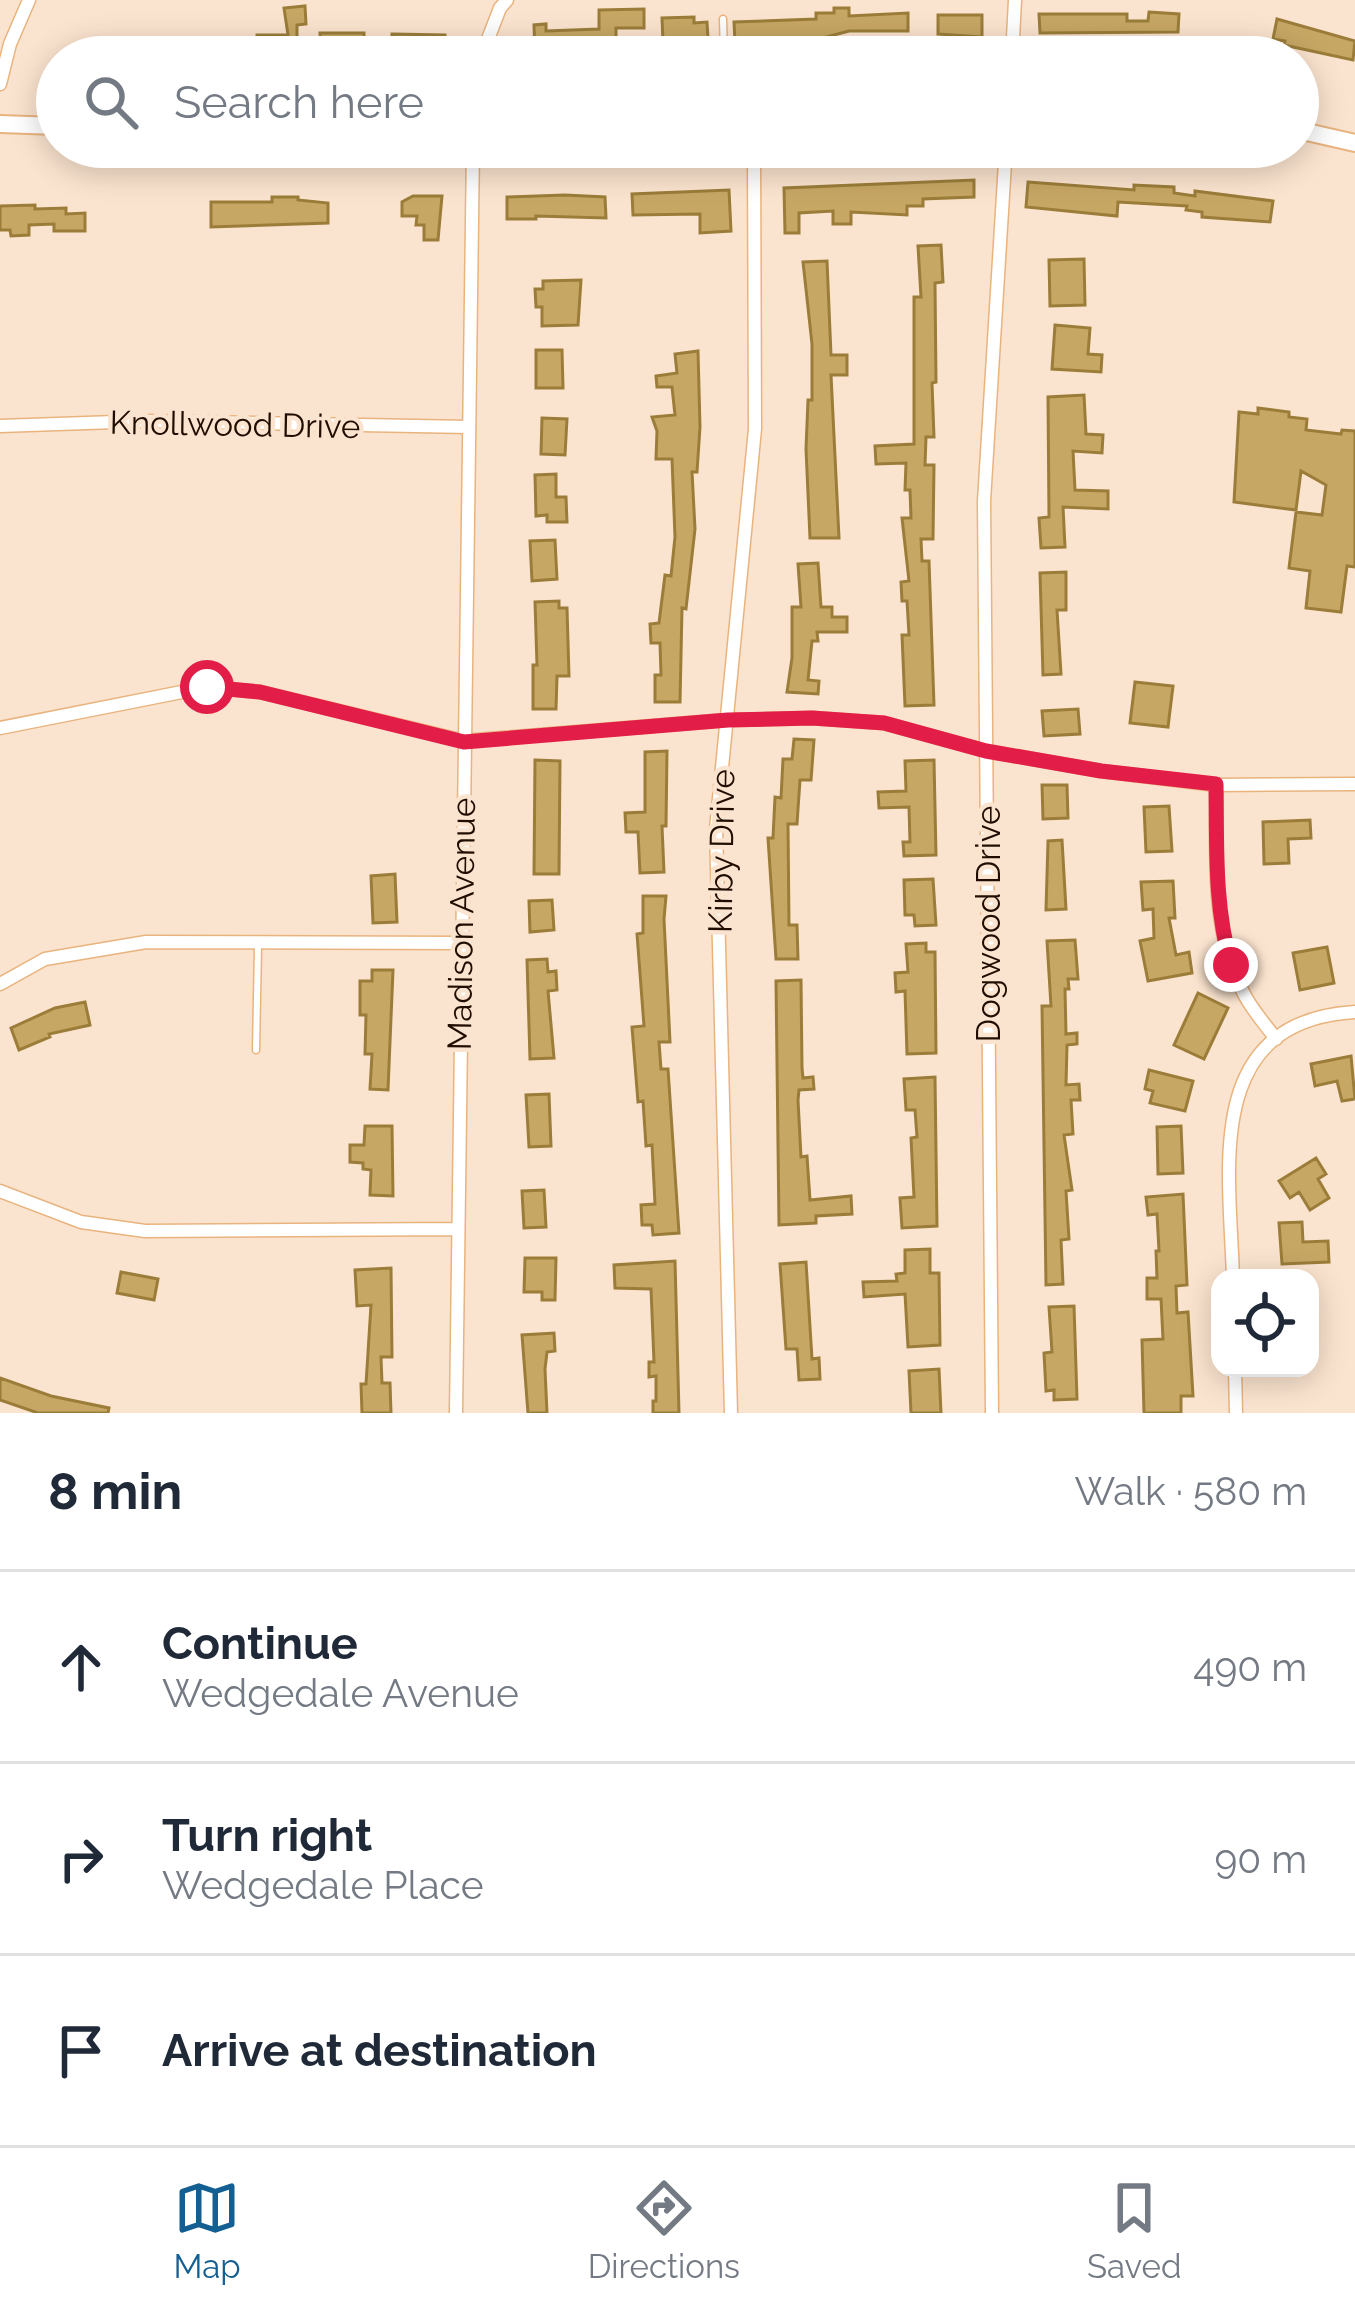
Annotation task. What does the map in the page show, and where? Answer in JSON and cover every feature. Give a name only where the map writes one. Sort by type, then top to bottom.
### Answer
[{"type":"main road","points":[[0,124],[36,125]]},
{"type":"main road","points":[[1319,135],[1355,143]]},
{"type":"street","points":[[0,84],[10,44],[29,0]]},
{"type":"street","points":[[490,36],[506,0]]},
{"type":"street","points":[[1013,36],[1015,0]]},
{"type":"street","name":"Madison Avenue","points":[[456,1413],[473,168]]},
{"type":"street","name":"Kirby Drive","points":[[731,1413],[716,829],[755,429],[754,168]]},
{"type":"street","name":"Dogwood Drive","points":[[992,1413],[985,501],[1005,168]]},
{"type":"street","name":"Knollwood Drive","points":[[0,425],[144,421],[469,428]]},
{"type":"street","points":[[0,728],[207,687],[260,692],[464,742],[728,720],[812,718],[884,723],[986,751],[1101,771],[1216,784],[1355,784]]},
{"type":"street","points":[[1216,784],[1216,880],[1222,934],[1245,996],[1276,1039]]},
{"type":"street","points":[[0,984],[45,959],[146,942],[460,944]]},
{"type":"street","points":[[1233,1269],[1231,1113],[1241,1083],[1276,1039],[1312,1020],[1355,1012]]},
{"type":"street","points":[[0,1191],[81,1222],[146,1231],[456,1229]]},
{"type":"street","points":[[1235,1377],[1236,1413]]},
{"type":"lane","points":[[723,19],[723,36]]},
{"type":"lane","points":[[256,1050],[258,942]]},
{"type":"building","points":[[305,6],[306,24],[297,25],[297,36],[257,36],[288,35],[284,8]]},
{"type":"building","points":[[834,8],[849,8],[849,16],[908,13],[908,31],[735,36],[734,22],[816,19],[816,13],[834,13]]},
{"type":"building","points":[[644,9],[644,28],[616,28],[616,36],[534,36],[534,25],[546,24],[546,31],[599,29],[599,10]]},
{"type":"building","points":[[1149,12],[1179,14],[1178,32],[1040,33],[1039,14],[1127,14],[1127,21],[1148,21]]},
{"type":"building","points":[[938,15],[982,15],[982,36],[938,34]]},
{"type":"building","points":[[694,17],[694,23],[707,22],[708,36],[663,36],[662,18]]},
{"type":"building","points":[[1277,19],[1355,41],[1353,60],[1319,53],[1319,36],[1274,36]]},
{"type":"building","points":[[320,33],[364,33],[364,36]]},
{"type":"building","points":[[974,180],[974,197],[923,199],[923,206],[907,206],[907,215],[851,212],[851,224],[833,224],[833,211],[799,213],[799,233],[785,233],[784,188]]},
{"type":"building","points":[[1028,182],[1134,190],[1134,185],[1174,187],[1174,193],[1195,196],[1195,191],[1273,201],[1270,222],[1202,217],[1202,212],[1186,210],[1187,206],[1118,202],[1117,216],[1026,207]]},
{"type":"building","points":[[729,190],[731,231],[700,233],[700,214],[633,215],[632,194]]},
{"type":"building","points":[[413,196],[442,196],[438,240],[424,240],[424,225],[416,225],[417,216],[402,216],[402,202]]},
{"type":"building","points":[[272,197],[328,203],[328,223],[211,227],[211,202],[272,202]]},
{"type":"building","points":[[507,197],[605,197],[606,218],[507,219]]},
{"type":"building","points":[[35,205],[35,209],[66,208],[66,214],[85,213],[85,231],[54,231],[54,224],[29,225],[29,235],[11,236],[10,230],[0,230],[0,206]]},
{"type":"building","points":[[941,245],[943,282],[935,283],[934,437],[926,437],[925,465],[934,465],[933,539],[921,539],[922,561],[929,561],[934,705],[905,706],[902,635],[909,635],[901,582],[909,581],[902,518],[911,518],[910,490],[905,490],[906,463],[876,464],[875,446],[914,444],[914,297],[921,297],[918,246]]},
{"type":"building","points":[[1084,259],[1085,305],[1050,306],[1049,260]]},
{"type":"building","points":[[827,261],[831,355],[847,355],[847,375],[831,375],[839,538],[810,538],[806,449],[812,344],[803,262]]},
{"type":"building","points":[[581,280],[578,325],[542,326],[535,289],[543,289],[543,281]]},
{"type":"building","points":[[1055,325],[1090,328],[1088,354],[1102,355],[1101,372],[1052,369]]},
{"type":"building","points":[[536,350],[562,350],[563,388],[536,388]]},
{"type":"building","points":[[698,351],[700,427],[697,472],[692,472],[695,529],[686,609],[682,608],[680,702],[655,702],[655,675],[661,675],[660,643],[651,643],[650,624],[659,623],[675,537],[672,459],[656,459],[657,431],[652,417],[675,415],[672,387],[657,387],[656,376],[677,373],[675,354]]},
{"type":"building","points":[[1084,395],[1086,434],[1103,435],[1102,453],[1073,451],[1075,490],[1108,491],[1108,509],[1063,507],[1065,547],[1041,548],[1039,518],[1049,517],[1048,397]]},
{"type":"building","points":[[1258,408],[1307,419],[1306,430],[1355,431],[1355,567],[1347,566],[1341,612],[1306,608],[1310,571],[1289,568],[1296,512],[1322,515],[1326,485],[1301,471],[1296,510],[1234,502],[1239,412],[1258,414]]},
{"type":"building","points":[[542,418],[567,419],[565,455],[541,454]]},
{"type":"building","points":[[556,474],[556,497],[566,497],[567,522],[547,522],[547,515],[536,516],[535,475]]},
{"type":"building","points":[[555,540],[557,579],[532,581],[530,541]]},
{"type":"building","points":[[818,563],[821,607],[832,607],[832,617],[847,617],[847,632],[817,632],[818,641],[812,641],[808,680],[819,681],[818,694],[787,692],[792,607],[801,607],[798,564]]},
{"type":"building","points":[[1066,572],[1066,610],[1057,610],[1061,674],[1043,675],[1040,573]]},
{"type":"building","points":[[559,601],[559,608],[567,608],[569,676],[557,676],[556,709],[533,709],[535,602]]},
{"type":"building","points":[[1135,682],[1173,686],[1168,727],[1130,723]]},
{"type":"building","points":[[1078,709],[1080,734],[1044,736],[1042,711]]},
{"type":"building","points":[[794,739],[814,740],[811,780],[800,780],[797,824],[788,824],[789,925],[797,925],[798,959],[776,959],[768,838],[773,838],[775,797],[781,798],[783,759],[792,759]]},
{"type":"building","points":[[667,751],[664,872],[640,873],[638,832],[626,832],[625,813],[645,812],[645,752]]},
{"type":"building","points":[[535,760],[560,761],[559,874],[534,874]]},
{"type":"building","points":[[934,760],[936,855],[904,856],[903,842],[910,842],[909,807],[879,808],[878,792],[906,791],[905,761]]},
{"type":"building","points":[[1042,785],[1067,785],[1068,818],[1043,819]]},
{"type":"building","points":[[1169,806],[1172,851],[1146,852],[1144,807]]},
{"type":"building","points":[[1310,820],[1311,838],[1288,839],[1289,863],[1264,864],[1263,822]]},
{"type":"building","points":[[1062,840],[1066,909],[1046,910],[1048,841]]},
{"type":"building","points":[[395,874],[397,922],[373,923],[371,876]]},
{"type":"building","points":[[933,879],[936,925],[915,926],[914,915],[905,915],[904,880]]},
{"type":"building","points":[[1173,881],[1175,918],[1169,918],[1176,955],[1189,952],[1192,973],[1148,981],[1140,941],[1154,938],[1153,909],[1143,910],[1141,882]]},
{"type":"building","points":[[643,896],[666,896],[670,1042],[659,1042],[661,1069],[668,1069],[679,1233],[653,1235],[652,1225],[642,1225],[641,1205],[655,1204],[652,1145],[646,1146],[643,1101],[638,1102],[632,1027],[644,1026],[637,934],[643,933]]},
{"type":"building","points":[[552,900],[554,930],[530,932],[529,901]]},
{"type":"building","points":[[1075,940],[1078,979],[1068,979],[1069,989],[1065,989],[1066,1034],[1077,1033],[1077,1044],[1067,1045],[1066,1085],[1079,1084],[1080,1100],[1071,1100],[1073,1134],[1064,1135],[1072,1190],[1066,1191],[1069,1239],[1061,1240],[1063,1284],[1046,1285],[1042,1006],[1051,1006],[1047,941]]},
{"type":"building","points":[[926,943],[926,952],[935,952],[936,1053],[907,1054],[905,991],[896,992],[895,973],[908,972],[906,944]]},
{"type":"building","points":[[1327,947],[1334,983],[1300,990],[1293,953]]},
{"type":"building","points":[[547,959],[548,972],[556,971],[557,990],[548,991],[554,1058],[530,1059],[527,960]]},
{"type":"building","points":[[372,970],[393,970],[388,1090],[370,1089],[372,1054],[365,1054],[366,1015],[360,1015],[360,981],[372,981]]},
{"type":"building","points":[[801,980],[803,1078],[813,1077],[814,1089],[799,1090],[798,1100],[801,1157],[807,1156],[810,1200],[851,1196],[852,1214],[779,1225],[776,981]]},
{"type":"building","points":[[1198,993],[1228,1008],[1204,1059],[1174,1045]]},
{"type":"building","points":[[85,1002],[90,1025],[49,1034],[19,1050],[11,1028],[55,1008]]},
{"type":"building","points":[[1351,1056],[1355,1099],[1342,1101],[1337,1081],[1315,1086],[1311,1064]]},
{"type":"building","points":[[1149,1070],[1193,1081],[1185,1111],[1150,1103],[1153,1091],[1145,1089]]},
{"type":"building","points":[[935,1077],[937,1226],[902,1228],[900,1198],[914,1197],[911,1138],[917,1137],[915,1110],[906,1110],[904,1079]]},
{"type":"building","points":[[549,1094],[551,1146],[529,1147],[526,1095]]},
{"type":"building","points":[[365,1126],[392,1126],[393,1196],[370,1195],[371,1170],[363,1169],[363,1163],[350,1162],[350,1145],[364,1145]]},
{"type":"building","points":[[1181,1126],[1183,1173],[1158,1174],[1157,1127]]},
{"type":"building","points":[[1316,1158],[1326,1174],[1318,1179],[1329,1198],[1310,1210],[1299,1192],[1290,1198],[1279,1181]]},
{"type":"building","points":[[544,1190],[546,1227],[524,1228],[522,1191]]},
{"type":"building","points":[[1183,1194],[1187,1285],[1176,1286],[1177,1313],[1188,1312],[1193,1396],[1181,1396],[1181,1413],[1144,1413],[1142,1340],[1163,1339],[1161,1299],[1147,1299],[1147,1278],[1157,1278],[1159,1251],[1157,1214],[1148,1215],[1146,1197]]},
{"type":"building","points":[[1302,1222],[1303,1242],[1328,1241],[1329,1262],[1282,1264],[1279,1223]]},
{"type":"building","points":[[930,1249],[930,1273],[939,1273],[940,1345],[908,1347],[905,1294],[864,1297],[863,1282],[897,1281],[896,1274],[905,1273],[905,1250]]},
{"type":"building","points":[[525,1258],[556,1258],[555,1300],[542,1300],[542,1292],[524,1292]]},
{"type":"building","points":[[675,1261],[679,1413],[653,1413],[651,1289],[615,1288],[614,1265]]},
{"type":"building","points":[[806,1262],[812,1359],[819,1358],[820,1379],[799,1380],[797,1349],[786,1349],[780,1264]]},
{"type":"building","points":[[391,1268],[392,1357],[381,1357],[382,1383],[390,1383],[391,1413],[362,1413],[371,1305],[357,1306],[355,1270]]},
{"type":"building","points":[[121,1272],[158,1279],[154,1300],[117,1293]]},
{"type":"building","points":[[1074,1306],[1077,1399],[1054,1400],[1054,1390],[1046,1391],[1044,1353],[1052,1352],[1049,1307]]},
{"type":"building","points":[[554,1333],[555,1351],[547,1352],[545,1369],[547,1413],[528,1413],[522,1335]]},
{"type":"building","points":[[939,1369],[941,1413],[911,1413],[909,1371]]},
{"type":"building","points":[[0,1378],[51,1396],[109,1408],[108,1413],[38,1413],[0,1400]]},
{"type":"route","points":[[207,687],[260,692],[464,742],[728,720],[812,718],[884,723],[986,751],[1216,784],[1216,880],[1231,965]]}]
